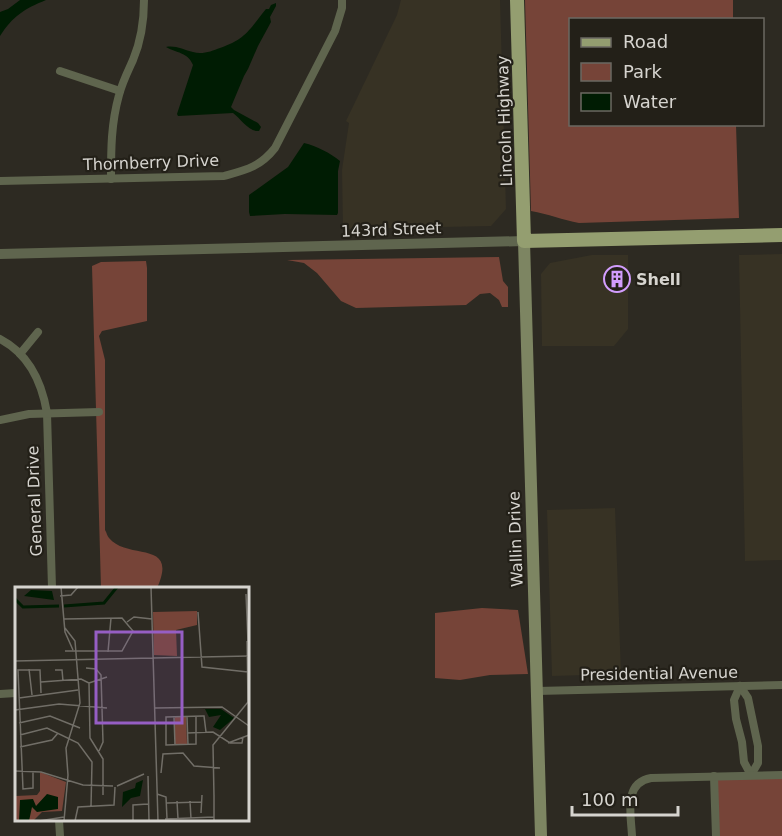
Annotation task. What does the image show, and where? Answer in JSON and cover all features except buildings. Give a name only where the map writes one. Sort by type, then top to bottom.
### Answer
[{"type":"main road","name":"Lincoln Highway","points":[[517,0],[524,242]]},
{"type":"main road","name":"143rd Street","points":[[524,242],[782,236]]},
{"type":"main road","name":"Wallin Drive","points":[[524,242],[541,836]]},
{"type":"street","points":[[111,179],[112,119],[139,42],[144,0]]},
{"type":"street","name":"Thornberry Drive","points":[[0,181],[224,176],[254,166],[267,158],[275,148],[335,31],[342,0]]},
{"type":"street","points":[[60,71],[120,91]]},
{"type":"street","name":"143rd Street","points":[[0,254],[524,242]]},
{"type":"street","points":[[20,354],[38,332]]},
{"type":"street","name":"General Drive","points":[[0,339],[20,354],[31,367],[44,397],[47,413],[52,587]]},
{"type":"street","points":[[0,420],[29,414],[99,412]]},
{"type":"street","name":"Presidential Avenue","points":[[537,691],[782,685]]},
{"type":"street","points":[[740,686],[734,700],[736,719],[744,762],[752,776]]},
{"type":"street","points":[[740,686],[748,698],[758,746],[758,763],[752,776]]},
{"type":"street","points":[[0,694],[15,693]]},
{"type":"street","points":[[632,836],[630,799],[636,785],[644,779],[782,775]]},
{"type":"street","points":[[714,776],[716,836]]},
{"type":"street","points":[[59,821],[60,836]]},
{"type":"shaded area","points":[[401,0],[500,0],[506,209],[491,226],[343,229],[342,170],[349,123],[346,121],[397,15]]},
{"type":"shaded area","points":[[782,254],[782,560],[745,561],[739,255]]},
{"type":"shaded area","points":[[592,255],[628,255],[628,329],[614,346],[542,346],[541,274],[550,263]]},
{"type":"shaded area","points":[[615,508],[621,674],[552,676],[547,510]]},
{"type":"green space","points":[[525,0],[733,0],[733,18],[569,18],[569,126],[736,126],[739,218],[579,223],[531,211]]},
{"type":"green space","points":[[499,257],[503,281],[508,287],[508,307],[502,307],[499,300],[490,293],[480,294],[466,305],[356,308],[341,301],[317,273],[304,263],[287,260]]},
{"type":"green space","points":[[146,261],[147,321],[102,331],[99,336],[105,360],[105,530],[109,538],[117,545],[156,557],[161,563],[162,573],[157,587],[101,587],[92,266],[101,262]]},
{"type":"green space","points":[[482,608],[518,610],[528,674],[490,675],[460,680],[435,678],[435,613]]},
{"type":"green space","points":[[782,778],[782,836],[719,836],[717,779]]},
{"type":"water","points":[[20,0],[46,0],[20,14],[0,36],[0,12]]},
{"type":"water","points":[[276,3],[270,17],[271,22],[231,107],[258,123],[261,127],[259,131],[248,127],[233,113],[178,116],[193,65],[185,55],[166,47],[200,53],[229,45],[246,33],[266,9]]},
{"type":"water","points":[[304,143],[323,150],[340,161],[337,215],[250,216],[249,195],[288,167]]},
{"type":"place","name":"Shell","points":[[617,279]]}]
